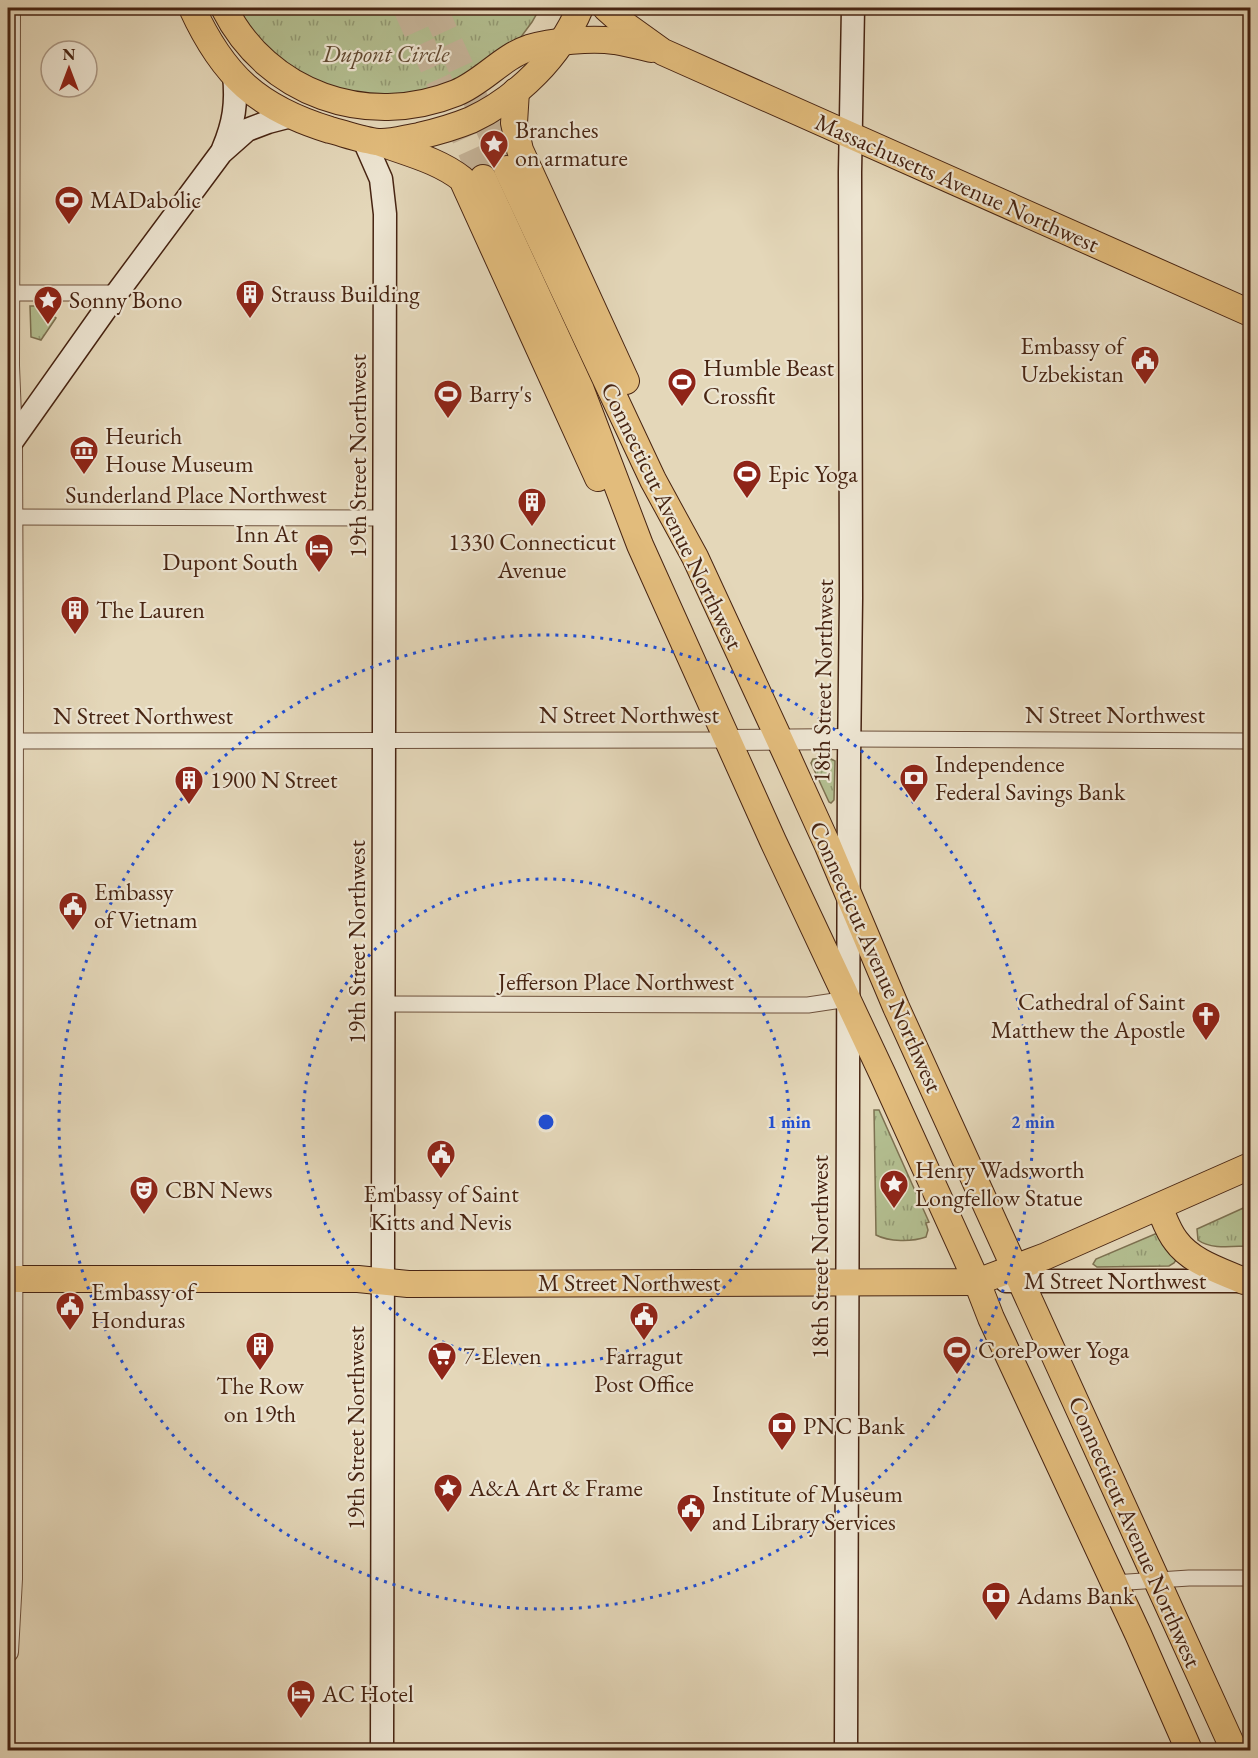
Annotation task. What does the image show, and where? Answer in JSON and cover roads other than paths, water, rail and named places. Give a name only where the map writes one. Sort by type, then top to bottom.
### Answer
[{"type":"main road","points":[[192,8],[216,53],[234,75],[260,98],[291,116],[371,140],[440,165],[462,179],[596,476],[640,545]]},
{"type":"main road","name":"Massachusetts Avenue Northwest","points":[[224,8],[250,47],[279,74],[332,100],[372,108],[419,105],[438,100],[474,85],[516,53],[545,44],[616,41],[663,52],[1251,313]]},
{"type":"main road","points":[[371,140],[428,134],[472,119],[516,91],[543,66],[561,43],[580,8]]},
{"type":"main road","name":"Massachusetts Avenue Northwest","points":[[606,8],[663,52]]},
{"type":"main road","name":"18th Street Northwest","points":[[846,1750],[853,8]]},
{"type":"main road","points":[[221,153],[233,122],[236,94],[234,75]]},
{"type":"main road","points":[[516,91],[514,123],[520,150],[668,473],[695,557]]},
{"type":"main road","points":[[10,445],[117,293],[221,153],[247,130],[291,116]]},
{"type":"main road","name":"19th Street Northwest","points":[[371,140],[372,155],[381,179],[385,205],[382,1750]]},
{"type":"main road","name":"Connecticut Avenue Northwest","points":[[507,169],[653,480],[695,557],[779,739],[828,846],[896,1007],[1234,1750]]},
{"type":"main road","name":"Connecticut Avenue Northwest","points":[[483,178],[581,390],[640,545],[1189,1750]]},
{"type":"main road","points":[[977,1282],[1018,1275],[1251,1166]]},
{"type":"main road","points":[[1160,1207],[1175,1240],[1188,1254],[1247,1281]]},
{"type":"main road","name":"M Street Northwest","points":[[1018,1275],[1247,1281]]},
{"type":"main road","name":"M Street Northwest","points":[[10,1279],[358,1279],[408,1284],[977,1282]]},
{"type":"street","points":[[8,1652],[12,1579],[10,8]]},
{"type":"street","points":[[9,293],[117,293]]},
{"type":"street","name":"Sunderland Place Northwest","points":[[10,517],[384,518]]},
{"type":"street","name":"N Street Northwest","points":[[10,741],[850,739],[1251,741]]},
{"type":"street","name":"Jefferson Place Northwest","points":[[383,1004],[808,1005],[848,999]]},
{"type":"street","points":[[1113,1583],[1251,1578]]},
{"type":"tunnel","points":[[406,8],[483,178]]},
{"type":"tunnel","points":[[434,8],[507,169]]},
{"type":"place","name":"Branches on armature","points":[[494,170]]},
{"type":"place","name":"MADabolic","points":[[69,226]]},
{"type":"place","name":"Strauss Building","points":[[250,320]]},
{"type":"place","name":"Sonny Bono","points":[[48,326]]},
{"type":"place","name":"Embassy of Uzbekistan","points":[[1145,386]]},
{"type":"place","name":"Humble Beast Crossfit","points":[[682,408]]},
{"type":"place","name":"Barry's","points":[[448,420]]},
{"type":"place","name":"Heurich House Museum","points":[[84,476]]},
{"type":"place","name":"Epic Yoga","points":[[747,500]]},
{"type":"place","name":"1330 Connecticut Avenue","points":[[532,528]]},
{"type":"place","name":"Inn At Dupont South","points":[[319,574]]},
{"type":"place","name":"The Lauren","points":[[75,636]]},
{"type":"place","name":"Independence Federal Savings Bank","points":[[914,804]]},
{"type":"place","name":"1900 N Street","points":[[189,806]]},
{"type":"place","name":"Embassy of Vietnam","points":[[73,932]]},
{"type":"place","name":"Cathedral of Saint Matthew the Apostle","points":[[1206,1042]]},
{"type":"place","name":"Embassy of Saint Kitts and Nevis","points":[[441,1180]]},
{"type":"place","name":"Henry Wadsworth Longfellow Statue","points":[[894,1210]]},
{"type":"place","name":"CBN News","points":[[144,1216]]},
{"type":"place","name":"Embassy of Honduras","points":[[70,1332]]},
{"type":"place","name":"Farragut Post Office","points":[[644,1342]]},
{"type":"place","name":"The Row on 19th","points":[[260,1372]]},
{"type":"place","name":"CorePower Yoga","points":[[957,1376]]},
{"type":"place","name":"7-Eleven","points":[[442,1382]]},
{"type":"place","name":"PNC Bank","points":[[782,1452]]},
{"type":"place","name":"A&A Art & Frame","points":[[448,1514]]},
{"type":"place","name":"Institute of Museum and Library Services","points":[[691,1534]]},
{"type":"place","name":"Adams Bank","points":[[996,1622]]},
{"type":"place","name":"AC Hotel","points":[[301,1720]]},
{"type":"park label","name":"Dupont Circle","points":[[386,54]]}]
